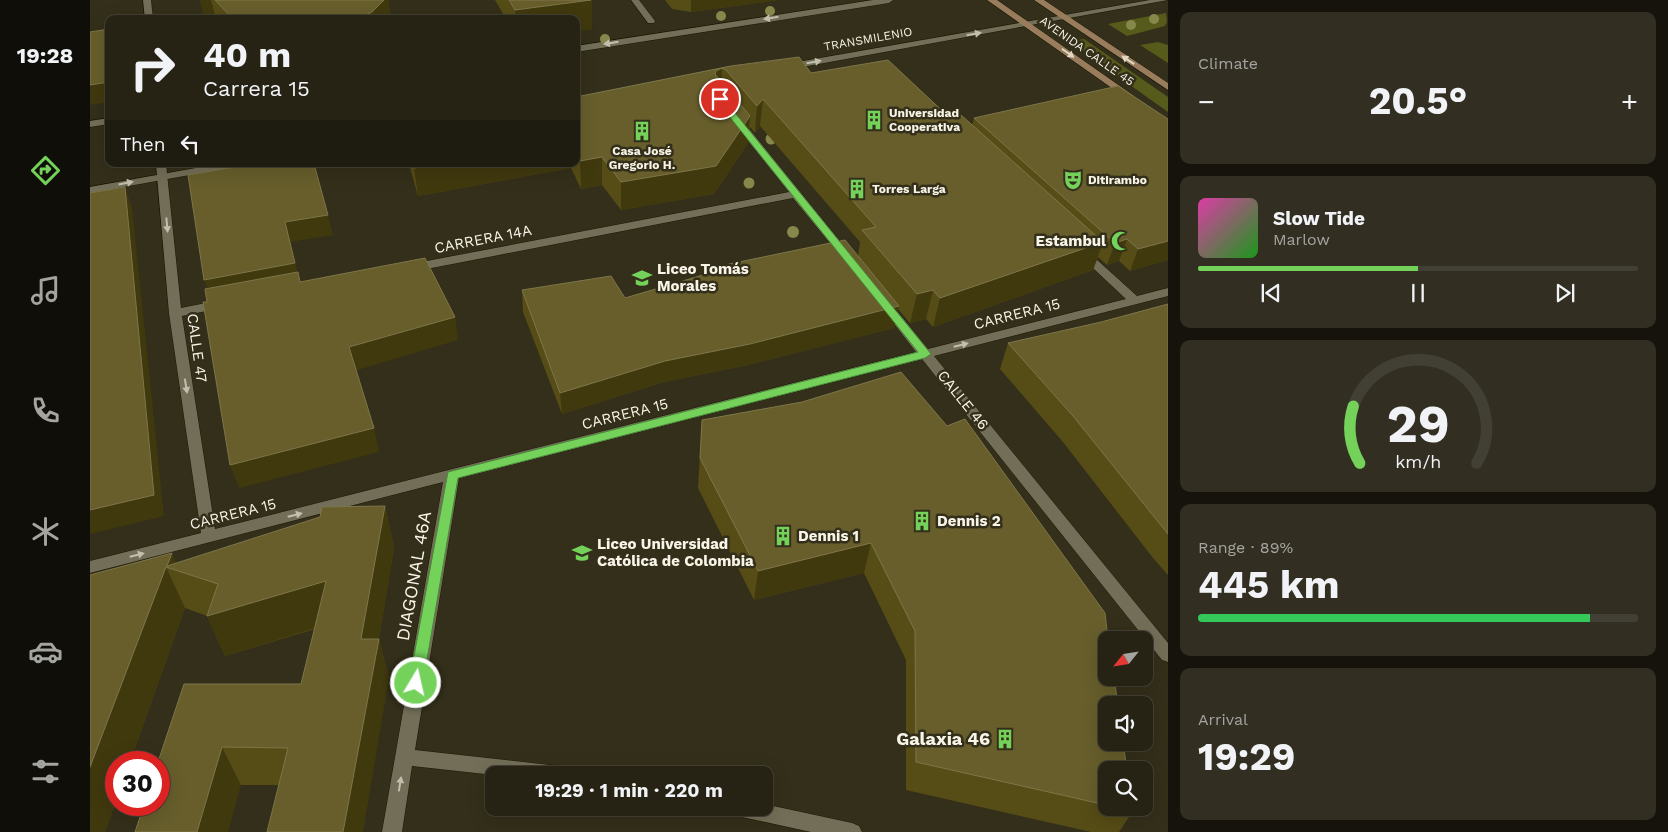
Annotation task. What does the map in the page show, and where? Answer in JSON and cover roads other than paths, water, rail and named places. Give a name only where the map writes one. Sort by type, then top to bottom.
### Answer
[{"type":"main road","name":"AVENIDA CALLE 45","points":[[991,0],[1137,102]]},
{"type":"main road","name":"AVENIDA CALLE 45","points":[[1038,0],[1168,88]]},
{"type":"street","points":[[147,0],[149,15]]},
{"type":"street","points":[[634,0],[651,21]]},
{"type":"street","points":[[580,47],[889,0]]},
{"type":"street","name":"TRANSMILENIO","points":[[773,70],[1164,0]]},
{"type":"street","points":[[731,114],[858,270]]},
{"type":"street","points":[[90,124],[105,122]]},
{"type":"street","points":[[90,190],[162,170],[198,167]]},
{"type":"street","name":"CALLE 47","points":[[162,170],[175,313],[209,537]]},
{"type":"street","name":"CARRERA 14A","points":[[398,270],[796,194]]},
{"type":"street","points":[[1071,242],[1135,301]]},
{"type":"street","name":"CARRERA 15","points":[[90,567],[1168,292]]},
{"type":"street","name":"CALLE 46","points":[[876,293],[1168,655]]},
{"type":"street","points":[[175,313],[233,302]]},
{"type":"street","name":"DIAGONAL 46A","points":[[392,832],[452,475]]},
{"type":"street","points":[[404,757],[486,766]]},
{"type":"street","points":[[773,815],[852,832]]},
{"type":"place","name":"Universidad Cooperativa","points":[[874,120]]},
{"type":"place","name":"Casa José Gregorio H.","points":[[642,131]]},
{"type":"place","name":"Ditirambo","points":[[1073,180]]},
{"type":"place","name":"Torres Larga","points":[[857,189]]},
{"type":"place","name":"Estambul","points":[[1121,241]]},
{"type":"place","name":"Liceo Tomás Morales","points":[[642,278]]},
{"type":"place","name":"Dennis 2","points":[[922,521]]},
{"type":"place","name":"Dennis 1","points":[[783,536]]},
{"type":"place","name":"Liceo Universidad Católica de Colombia","points":[[582,553]]},
{"type":"place","name":"Galaxia 46","points":[[1005,739]]}]
